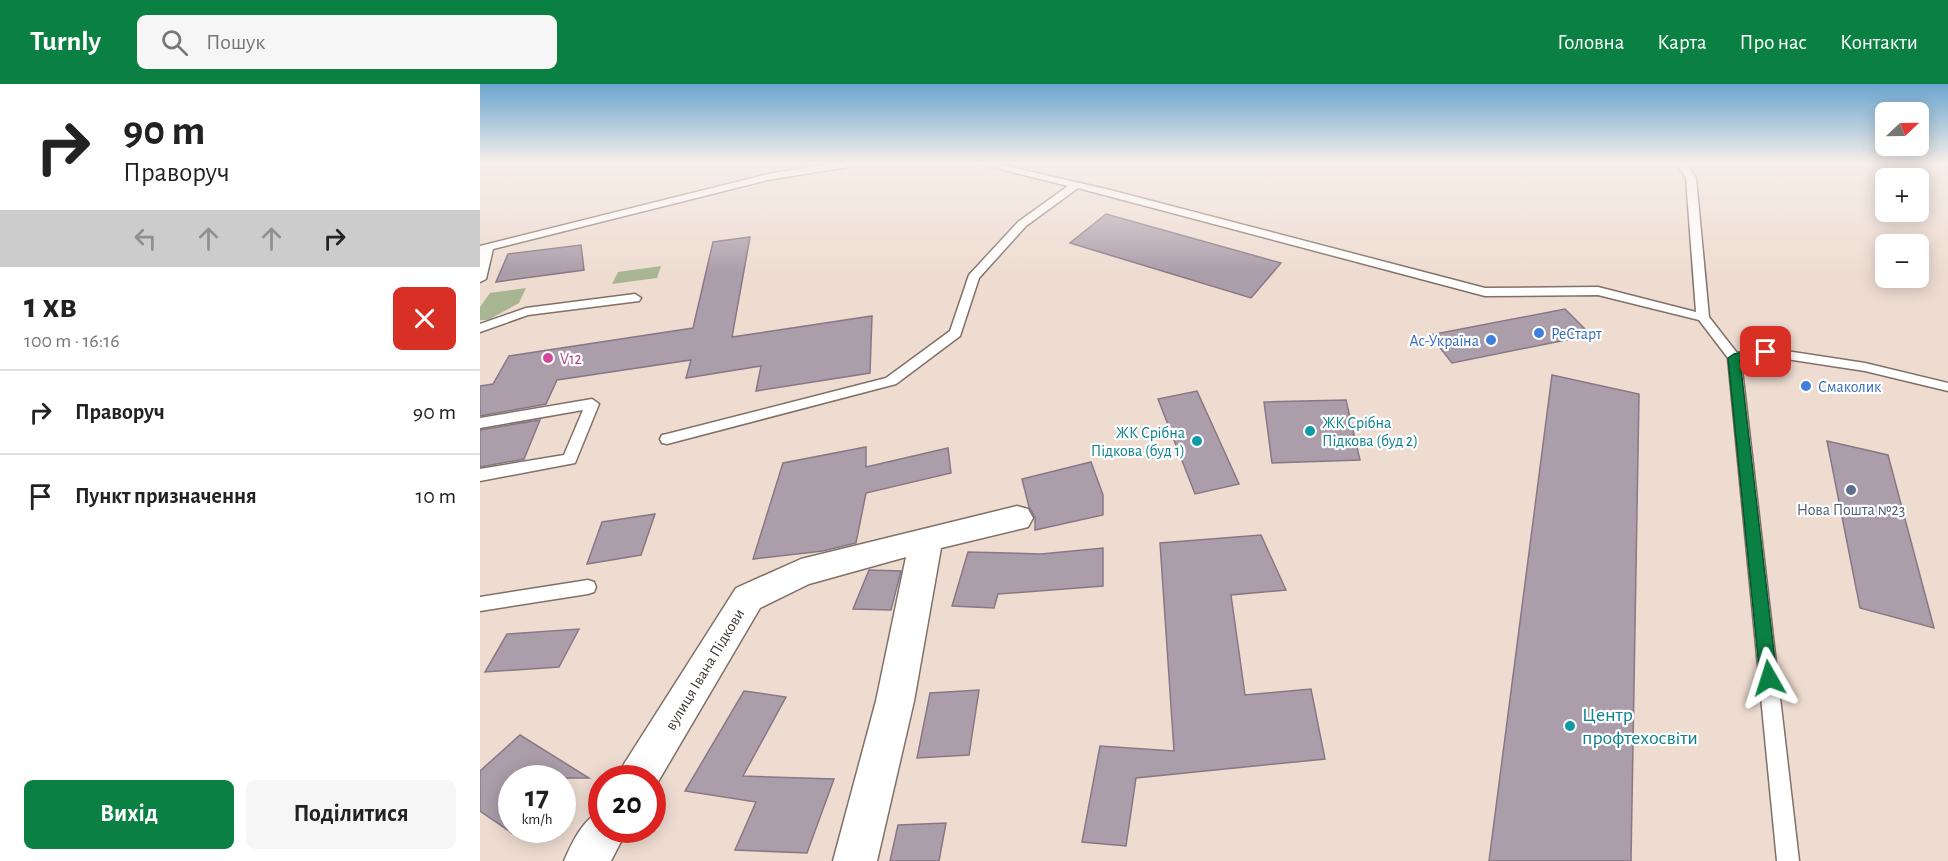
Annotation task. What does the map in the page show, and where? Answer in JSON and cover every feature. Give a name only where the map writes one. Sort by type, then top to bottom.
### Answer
[{"type":"street","name":"вулиця Івана Підкови","points":[[646,765],[748,598],[801,573],[926,539],[1017,518]]},
{"type":"street","points":[[855,861],[873,800],[913,615],[926,539]]},
{"type":"street","points":[[586,861],[598,843]]},
{"type":"lane","points":[[480,279],[484,248],[675,200]]},
{"type":"lane","points":[[667,439],[891,381],[956,333],[973,277],[1022,224],[1055,200]]},
{"type":"lane","points":[[1134,200],[1485,292],[1598,291],[1703,317]]},
{"type":"lane","points":[[1693,200],[1703,317],[1734,358],[1788,861]]},
{"type":"lane","points":[[480,328],[526,312],[635,298]]},
{"type":"lane","points":[[1734,358],[1766,352],[1865,367],[1948,387]]},
{"type":"lane","points":[[480,423],[592,404],[570,459],[480,475]]},
{"type":"lane","points":[[480,604],[588,587]]},
{"type":"green space","points":[[661,266],[657,278],[612,284],[618,272]]},
{"type":"green space","points":[[526,288],[519,303],[488,320],[480,320],[480,307],[490,293]]},
{"type":"building","points":[[1106,214],[1281,263],[1251,298],[1070,243]]},
{"type":"building","points":[[750,237],[732,337],[872,316],[870,373],[756,391],[761,366],[686,378],[691,360],[557,380],[546,404],[480,416],[480,386],[493,384],[509,356],[693,328],[713,242]]},
{"type":"building","points":[[581,245],[584,270],[496,282],[508,254]]},
{"type":"building","points":[[1565,309],[1591,335],[1452,363],[1430,335]]},
{"type":"building","name":"Центр профтехосвіти","points":[[1552,375],[1639,394],[1631,861],[1489,861]]},
{"type":"building","name":"ЖК Срібна Підкова (буд 1)","points":[[1197,391],[1239,484],[1195,494],[1158,399]]},
{"type":"building","name":"ЖК Срібна Підкова (буд 2)","points":[[1346,400],[1360,460],[1272,463],[1264,402]]},
{"type":"building","points":[[540,420],[524,459],[480,467],[480,430]]},
{"type":"building","points":[[1827,441],[1888,455],[1934,628],[1860,608]]},
{"type":"building","points":[[866,447],[866,467],[948,448],[951,473],[866,493],[856,543],[823,551],[753,559],[783,463]]},
{"type":"building","points":[[1091,462],[1103,495],[1103,515],[1035,530],[1035,517],[1029,507],[1022,479]]},
{"type":"building","points":[[655,514],[641,555],[587,564],[602,522]]},
{"type":"building","points":[[1261,535],[1286,590],[1231,595],[1245,695],[1311,689],[1325,759],[1136,778],[1126,846],[1082,842],[1100,746],[1174,751],[1160,543]]},
{"type":"building","points":[[1103,548],[1103,586],[998,594],[994,608],[952,606],[968,552],[1041,554]]},
{"type":"building","points":[[869,570],[901,571],[891,610],[853,609]]},
{"type":"building","points":[[579,629],[559,667],[485,672],[507,634]]},
{"type":"building","points":[[979,690],[969,755],[917,758],[930,693]]},
{"type":"building","points":[[744,691],[786,697],[743,776],[834,779],[807,853],[735,850],[756,802],[685,791]]},
{"type":"building","points":[[520,735],[568,765],[498,765],[498,823],[480,811],[480,771]]},
{"type":"building","points":[[576,770],[588,777],[576,778]]},
{"type":"building","points":[[946,823],[939,861],[890,861],[898,825]]},
{"type":"place","name":"РеСтарт","points":[[1539,333]]},
{"type":"place","name":"Ас-Україна","points":[[1491,340]]},
{"type":"place","name":"V12","points":[[548,358]]},
{"type":"place","name":"Смаколик","points":[[1806,386]]},
{"type":"place","name":"ЖК Срібна Підкова (буд 2)","points":[[1310,431]]},
{"type":"place","name":"ЖК Срібна Підкова (буд 1)","points":[[1197,441]]},
{"type":"place","name":"Нова Пошта №23","points":[[1851,490]]},
{"type":"place","name":"Центр профтехосвіти","points":[[1570,726]]},
{"type":"route","points":[[1766,352],[1734,358],[1769,678]]}]
